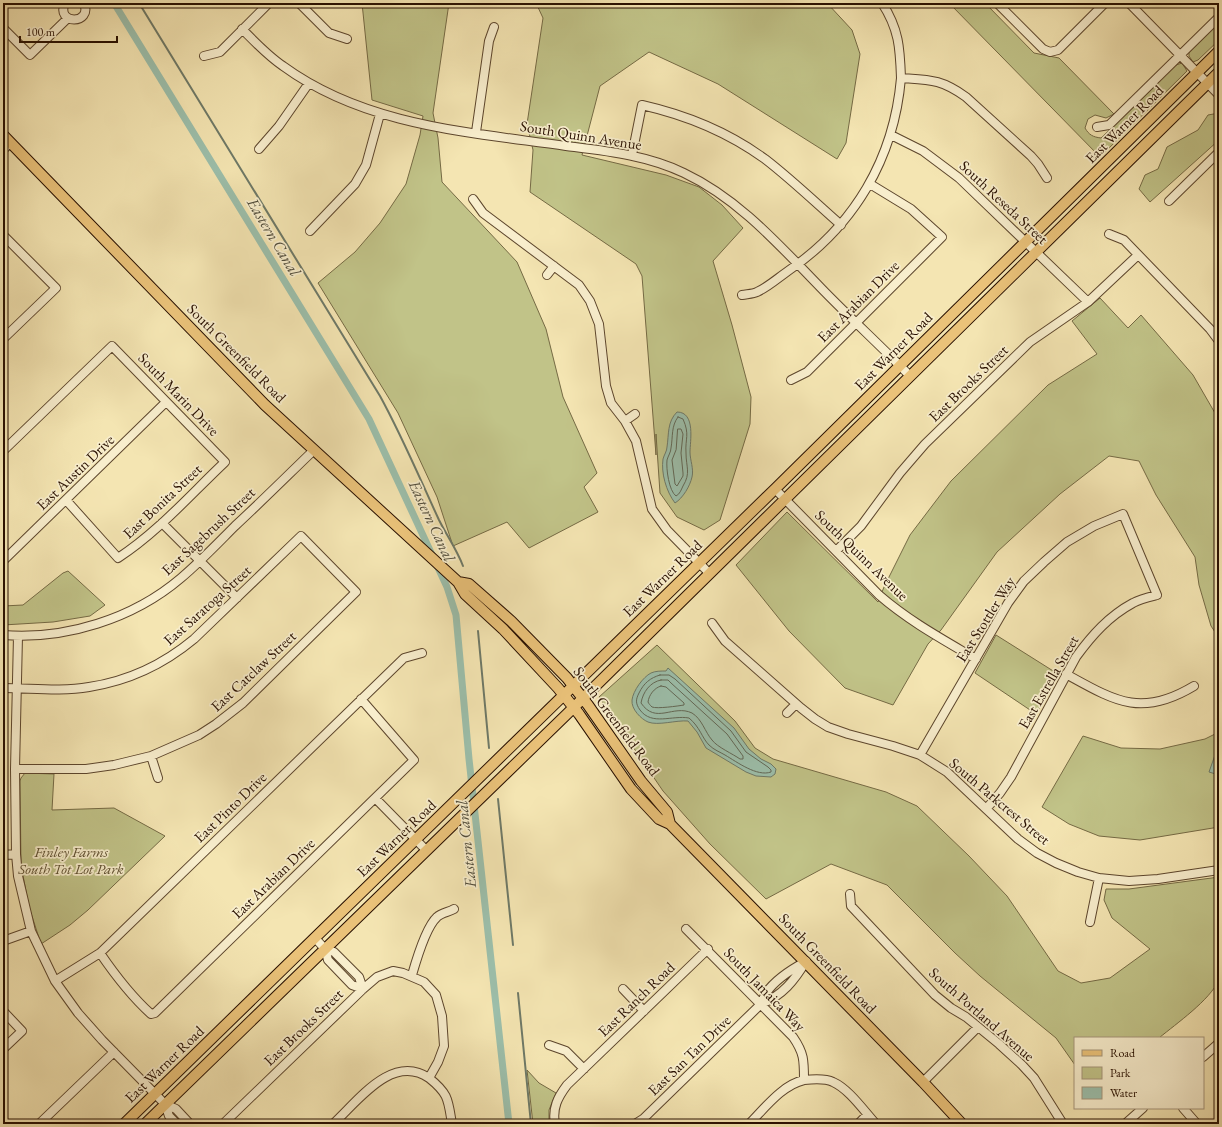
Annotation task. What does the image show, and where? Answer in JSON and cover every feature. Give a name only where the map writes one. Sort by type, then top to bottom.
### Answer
[{"type":"main road","name":"East Warner Road","points":[[145,1124],[574,707],[1036,252],[1203,78],[1219,51]]},
{"type":"main road","name":"East Warner Road","points":[[124,1124],[775,489],[1026,241],[1203,78],[1219,72]]},
{"type":"main road","name":"South Greenfield Road","points":[[3,135],[7,147],[265,405],[458,582],[465,594],[503,629],[564,695],[631,789],[659,819],[670,824],[806,961],[962,1124]]},
{"type":"main road","name":"South Greenfield Road","points":[[458,582],[469,584],[511,621],[567,678],[583,698],[641,780],[667,812],[670,824]]},
{"type":"street","points":[[65,3],[63,11],[68,18],[75,20],[82,17],[85,11],[84,3]]},
{"type":"street","points":[[204,56],[220,52],[269,3]]},
{"type":"street","points":[[298,3],[329,33],[347,39]]},
{"type":"street","points":[[742,295],[756,292],[798,264],[826,240],[841,225],[870,184],[891,135],[899,97],[901,78],[900,52],[896,32],[892,18],[882,3]]},
{"type":"street","points":[[997,3],[1043,49],[1050,52],[1057,51],[1105,3]]},
{"type":"street","points":[[1129,3],[1219,95]]},
{"type":"street","points":[[1097,127],[1110,125],[1219,17]]},
{"type":"street","points":[[3,28],[30,56],[68,18]]},
{"type":"street","points":[[476,132],[489,41],[494,27]]},
{"type":"street","name":"South Quinn Avenue","points":[[242,29],[272,58],[309,83],[350,104],[380,114],[414,123],[632,155],[683,172],[728,198],[760,225],[910,376]]},
{"type":"street","points":[[901,78],[935,81],[954,89],[966,97],[1031,156],[1047,178]]},
{"type":"street","points":[[259,149],[279,126],[309,83]]},
{"type":"street","points":[[632,155],[642,105],[684,116],[748,147],[782,173],[841,225]]},
{"type":"street","points":[[310,231],[355,184],[361,175],[366,165],[380,114]]},
{"type":"street","name":"South Reseda Street","points":[[891,135],[923,151],[948,168],[1088,302]]},
{"type":"street","points":[[1169,201],[1219,152]]},
{"type":"street","name":"East Arabian Drive","points":[[791,380],[807,372],[942,237],[911,210],[870,184]]},
{"type":"street","points":[[473,199],[483,213],[579,284],[590,301],[599,324],[606,386],[611,403],[625,421],[636,441],[652,509],[667,530],[710,573]]},
{"type":"street","points":[[1109,234],[1124,240],[1210,329],[1219,341]]},
{"type":"street","points":[[3,235],[56,288],[3,339]]},
{"type":"street","name":"East Brooks Street","points":[[836,551],[861,526],[900,473],[925,444],[1030,342],[1088,302],[1138,255]]},
{"type":"street","points":[[547,275],[554,266]]},
{"type":"street","name":"South Marin Drive","points":[[3,451],[112,346],[224,462]]},
{"type":"street","name":"East Austin Drive","points":[[3,561],[166,402]]},
{"type":"street","points":[[625,421],[635,414]]},
{"type":"street","name":"East Sagebrush Street","points":[[3,634],[18,636],[68,631],[118,616],[139,606],[164,591],[180,579],[314,450]]},
{"type":"street","name":"East Bonita Street","points":[[66,500],[118,558],[135,547],[162,523],[224,462]]},
{"type":"street","name":"South Quinn Avenue","points":[[775,489],[879,595],[918,625],[976,659]]},
{"type":"street","name":"East Stottler Way","points":[[920,755],[1008,603],[1024,581],[1067,542],[1094,526],[1123,514],[1157,595]]},
{"type":"street","points":[[162,523],[237,598]]},
{"type":"street","name":"East Saratoga Street","points":[[3,688],[67,689],[88,687],[128,677],[162,662],[179,652],[194,639],[301,536],[356,592]]},
{"type":"street","name":"East Catclaw Street","points":[[15,769],[86,769],[114,765],[151,756],[199,735],[230,714],[258,689],[356,592]]},
{"type":"street","name":"East Estrella Street","points":[[986,809],[1011,777],[1066,674],[1085,644],[1103,624],[1118,612],[1134,602],[1157,595]]},
{"type":"street","name":"South Parkcrest Street","points":[[712,623],[725,641],[815,719],[828,727],[848,734],[920,755],[947,772],[1018,839],[1037,853],[1061,866],[1099,878],[1128,881],[1158,879],[1219,870]]},
{"type":"street","points":[[18,636],[15,769],[16,854],[18,876],[31,931],[55,981],[86,1024],[165,1104],[176,1109],[190,1124]]},
{"type":"street","name":"East Pinto Drive","points":[[55,981],[100,953],[404,658],[422,653]]},
{"type":"street","points":[[1066,674],[1096,691],[1118,701],[1137,704],[1158,702],[1178,696],[1194,686]]},
{"type":"street","name":"East Arabian Drive","points":[[100,953],[115,976],[151,1014],[155,1013],[414,760],[361,699]]},
{"type":"street","points":[[787,713],[796,704]]},
{"type":"street","points":[[151,756],[158,778]]},
{"type":"street","points":[[375,798],[426,850]]},
{"type":"street","points":[[3,855],[16,854]]},
{"type":"street","points":[[1090,922],[1099,878]]},
{"type":"street","name":"South Portland Avenue","points":[[850,894],[851,906],[935,995],[1022,1064],[1034,1078],[1063,1124]]},
{"type":"street","points":[[429,1078],[438,1062],[444,1046],[442,1016],[436,995],[424,982],[412,975],[418,954],[431,925],[437,916],[454,909]]},
{"type":"street","name":"South Jamaica Way","points":[[686,929],[793,1037],[801,1048],[804,1060],[804,1080]]},
{"type":"street","points":[[3,941],[31,931]]},
{"type":"street","points":[[315,938],[325,949],[328,960],[352,985],[363,989]]},
{"type":"street","name":"East Ranch Road","points":[[555,1124],[555,1106],[559,1096],[584,1068],[708,950]]},
{"type":"street","name":"East San Tan Drive","points":[[636,1124],[761,1004],[766,993],[786,973],[806,961]]},
{"type":"street","name":"East Brooks Street","points":[[223,1124],[377,977],[392,972],[412,975]]},
{"type":"street","points":[[623,989],[644,1011]]},
{"type":"street","points":[[3,1011],[22,1031],[3,1048]]},
{"type":"street","points":[[923,1082],[978,1028]]},
{"type":"street","points":[[1204,1056],[1219,1043]]},
{"type":"street","points":[[549,1045],[566,1052],[584,1068]]},
{"type":"street","points":[[39,1124],[114,1052]]},
{"type":"street","points":[[334,1124],[377,1082],[395,1072],[409,1070],[421,1072],[440,1086],[448,1098],[452,1124]]},
{"type":"street","points":[[748,1124],[794,1082],[818,1079],[832,1081],[846,1091],[876,1124]]},
{"type":"street","points":[[165,1104],[169,1116],[176,1124]]},
{"type":"street","points":[[1125,1124],[1142,1109]]},
{"type":"street","points":[[1184,1109],[1197,1124]]},
{"type":"street","points":[[858,1124],[867,1115]]},
{"type":"green space","points":[[362,3],[449,3],[433,113],[438,138],[442,182],[517,262],[546,329],[563,397],[597,473],[584,487],[598,512],[529,548],[507,522],[453,546],[437,497],[398,413],[318,283],[355,252],[380,223],[406,184],[420,135],[423,116],[372,100]]},
{"type":"green space","points":[[536,3],[827,3],[852,30],[860,54],[846,143],[837,159],[718,84],[649,52],[600,86],[582,155],[666,175],[699,187],[722,205],[743,228],[713,261],[751,397],[750,424],[720,520],[704,530],[677,517],[660,493],[642,276],[636,264],[530,192],[533,150],[527,124],[543,18]]},
{"type":"green space","points":[[949,3],[985,3],[1034,53],[1059,58],[1114,114],[1106,118],[1095,115],[1088,119],[1085,128],[1090,134],[1096,137],[1101,138],[1176,65],[1182,63],[1187,71],[1100,157]]},
{"type":"green space","points":[[1219,21],[1219,40],[1198,60],[1193,62],[1189,56],[1189,51]]},
{"type":"green space","points":[[1219,113],[1219,140],[1150,202],[1139,189],[1145,175],[1158,169],[1167,147],[1198,130],[1208,115]]},
{"type":"green space","points":[[1100,298],[1128,328],[1141,315],[1193,375],[1219,420],[1219,638],[1211,626],[1199,585],[1195,557],[1156,495],[1139,461],[1109,456],[1060,494],[997,552],[941,630],[928,644],[893,705],[845,688],[789,631],[736,565],[787,512],[878,602],[910,535],[951,481],[1048,385],[1097,354],[1072,321]]},
{"type":"green space","points":[[68,571],[105,605],[90,616],[53,622],[3,625],[3,606],[23,605],[63,573]]},
{"type":"green space","points":[[996,635],[1058,674],[1036,714],[975,673]]},
{"type":"green space","points":[[657,645],[735,721],[755,748],[773,759],[886,792],[917,806],[969,856],[1007,896],[1058,971],[1081,983],[1110,978],[1150,949],[1112,918],[1104,900],[1106,889],[1129,889],[1219,877],[1219,980],[1208,996],[1200,1004],[1160,1037],[1074,1037],[1074,1064],[1056,1038],[980,976],[887,885],[831,864],[766,899],[710,844],[663,791],[599,697]]},
{"type":"green space","points":[[1219,732],[1219,827],[1140,840],[1099,836],[1069,824],[1042,807],[1083,736],[1121,748],[1160,749],[1205,739]]},
{"type":"green space","name":"Finley Farms South Tot Lot Park","points":[[25,773],[54,774],[52,810],[114,808],[165,836],[88,910],[70,925],[41,944],[29,907],[21,865],[20,781]]},
{"type":"green space","points":[[527,1070],[539,1083],[556,1093],[549,1110],[549,1124],[533,1124]]},
{"type":"water","points":[[677,412],[683,413],[687,417],[691,428],[690,455],[692,474],[690,484],[686,492],[675,503],[667,487],[664,476],[663,459],[667,448],[670,424]]},
{"type":"water","points":[[668,668],[734,728],[749,749],[761,759],[771,764],[776,769],[775,774],[771,777],[756,776],[746,772],[706,748],[697,732],[688,721],[652,723],[645,721],[633,707],[632,700],[636,689],[651,673],[666,671]]},
{"type":"water","points":[[1219,754],[1219,775],[1209,772],[1215,755]]},
{"type":"waterway","name":"Eastern Canal","points":[[114,3],[369,419],[447,587],[456,615],[469,759],[509,1124]]},
{"type":"waterway","points":[[139,3],[380,396],[439,520],[463,566]]},
{"type":"waterway","points":[[478,631],[489,748]]},
{"type":"waterway","points":[[498,799],[513,945]]},
{"type":"waterway","points":[[518,993],[531,1124]]}]
